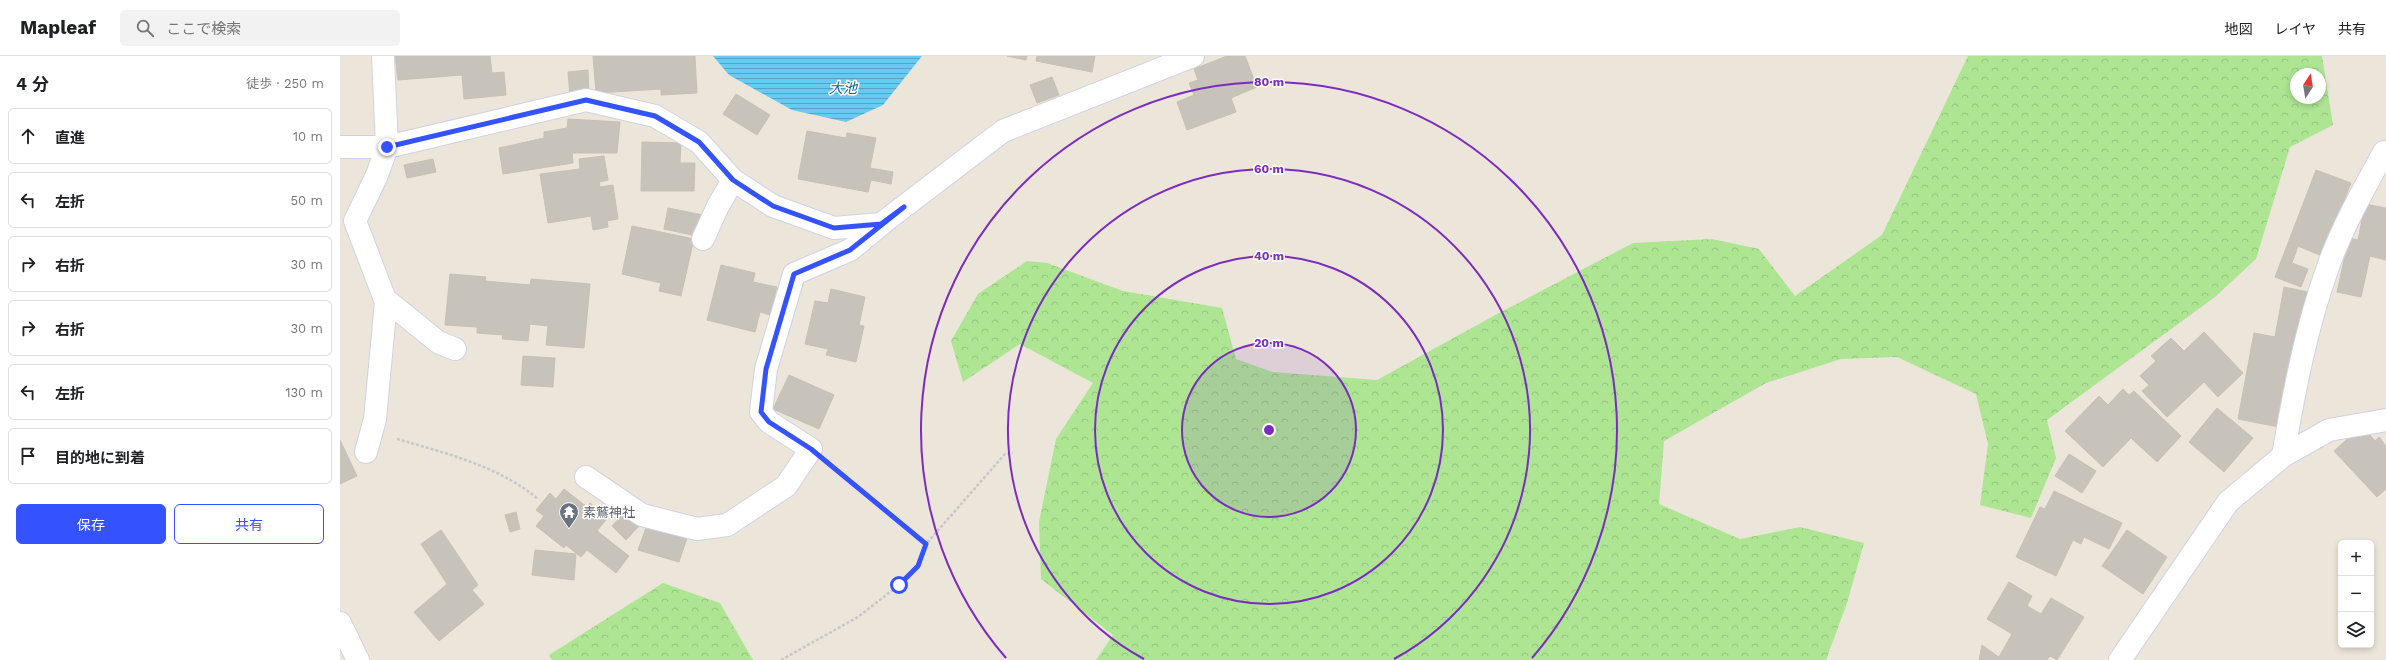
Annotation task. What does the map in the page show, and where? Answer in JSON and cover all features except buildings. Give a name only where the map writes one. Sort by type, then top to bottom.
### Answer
[{"type":"street","points":[[586,477],[642,514],[697,529],[727,525],[786,486],[811,449],[769,422],[761,412],[766,369],[794,274],[850,250],[1003,131],[1193,56]]},
{"type":"street","points":[[369,442],[375,419],[385,299],[355,221],[377,175],[387,147],[379,62]]},
{"type":"street","points":[[340,147],[387,147],[586,100],[655,116],[699,142],[733,180],[773,206],[834,228],[881,224],[904,207]]},
{"type":"street","points":[[2282,456],[2295,383],[2328,267],[2361,194],[2384,152]]},
{"type":"street","points":[[703,239],[718,206],[733,180]]},
{"type":"street","points":[[385,299],[438,342],[455,349]]},
{"type":"street","points":[[2120,660],[2228,502],[2282,456],[2329,430],[2386,420]]},
{"type":"street","points":[[340,623],[358,660]]},
{"type":"path","points":[[369,442],[457,457],[522,485],[538,499]]},
{"type":"path","points":[[811,449],[926,544]]},
{"type":"path","points":[[781,660],[858,617],[899,585],[918,566],[926,544],[1006,454],[1013,453]]},
{"type":"green space","points":[[1968,56],[2322,56],[2324,68],[2290,68],[2290,104],[2326,104],[2326,81],[2333,125],[2290,147],[2256,259],[2215,297],[2047,420],[2056,458],[2031,518],[1980,505],[1988,444],[1976,394],[1897,357],[1841,359],[1766,383],[1664,441],[1659,504],[1740,539],[1800,527],[1864,543],[1847,603],[1826,660],[1096,660],[1113,635],[1041,579],[1039,522],[1056,439],[1093,383],[1020,344],[963,382],[951,341],[978,294],[1027,261],[1047,263],[1123,291],[1222,308],[1236,359],[1273,372],[1377,380],[1499,313],[1633,243],[1712,239],[1759,249],[1795,296],[1882,235]]},
{"type":"green space","points":[[663,583],[720,603],[753,660],[552,660],[549,655]]},
{"type":"water","name":"大池","points":[[713,56],[922,56],[883,105],[846,122],[792,110],[729,75]]},
{"type":"place","name":"素鷲神社","points":[[569,529]]},
{"type":"route","points":[[387,147],[586,100],[655,116],[699,142],[733,180],[773,206],[834,228],[881,224],[904,207],[850,250],[794,274],[766,369],[761,412],[769,422],[811,449],[926,544],[918,566],[899,585]]}]
